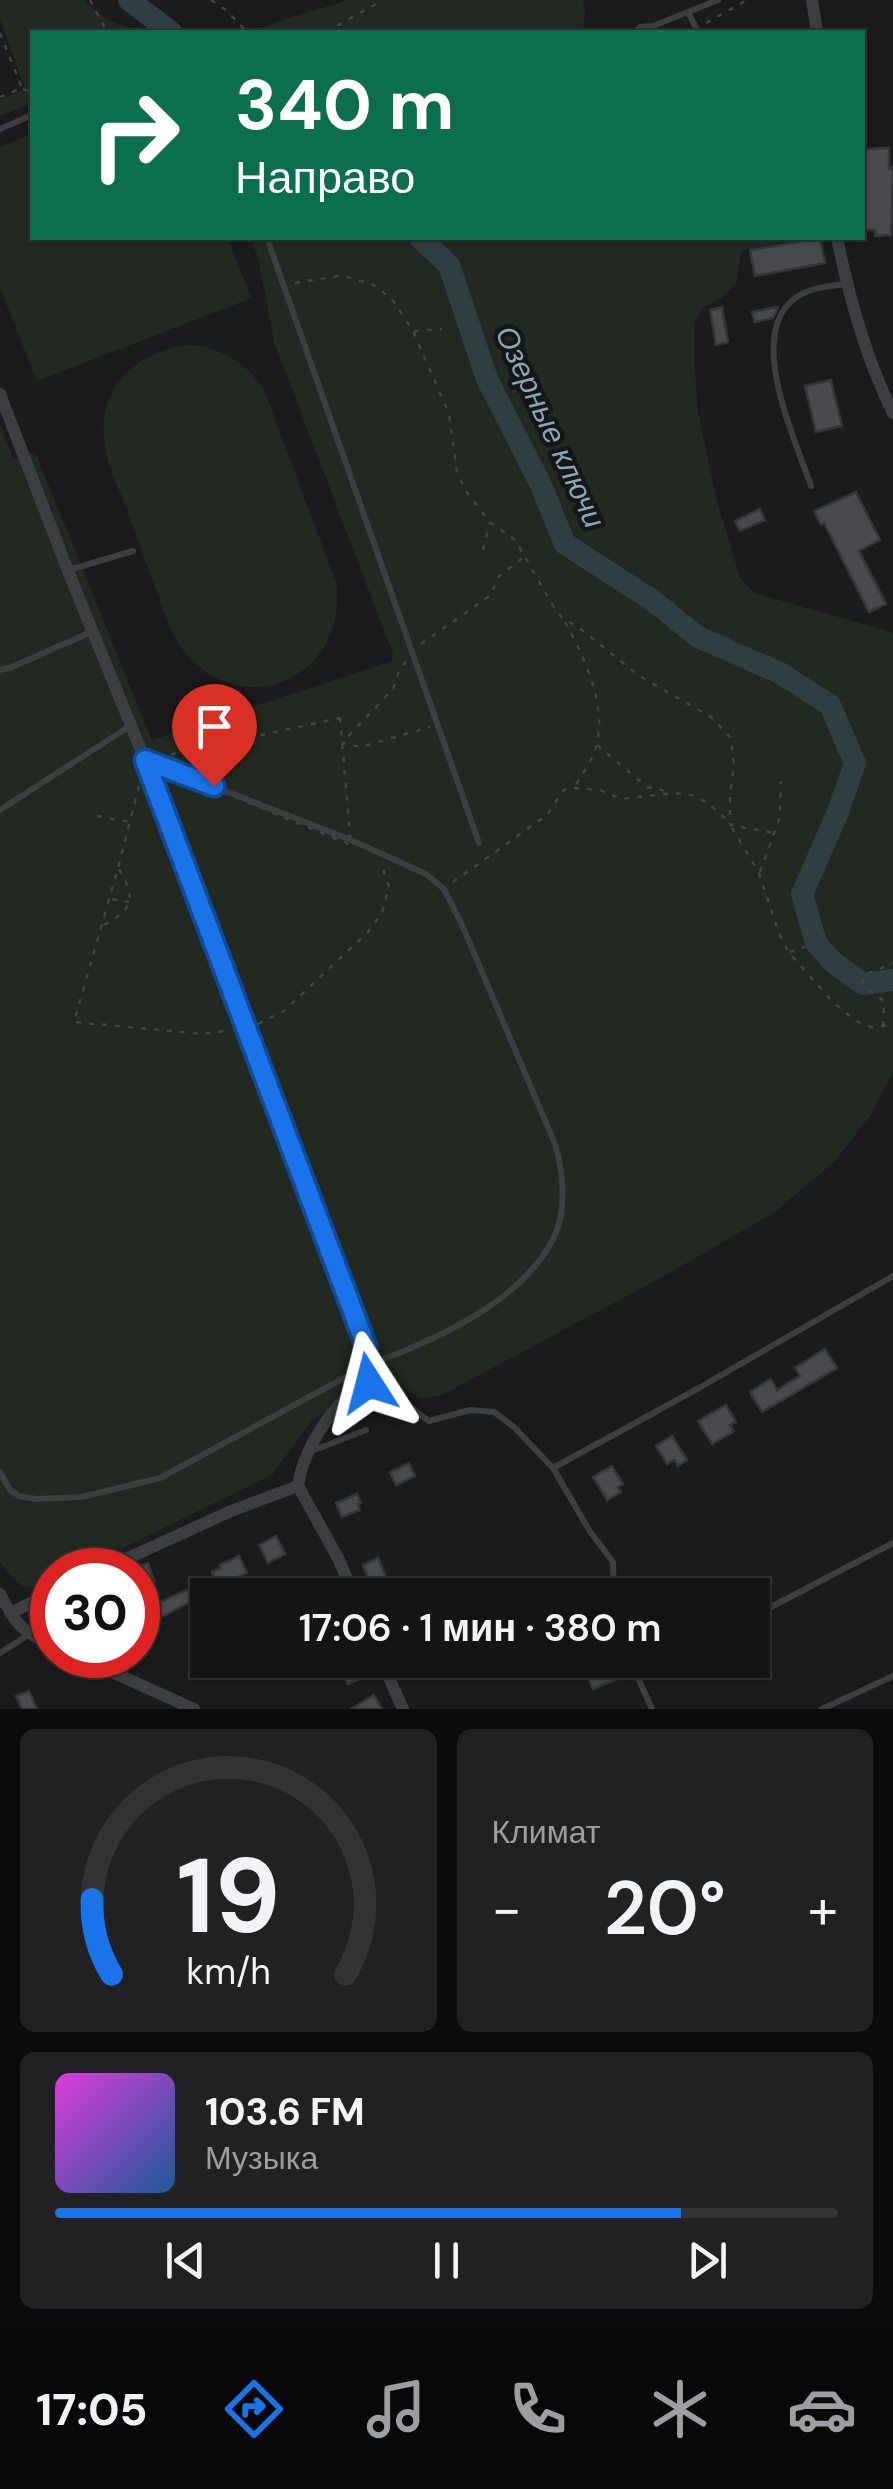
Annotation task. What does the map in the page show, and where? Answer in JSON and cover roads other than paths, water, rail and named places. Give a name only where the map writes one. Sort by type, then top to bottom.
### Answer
[{"type":"street","points":[[812,0],[817,30]]},
{"type":"street","points":[[837,240],[868,350],[893,413]]},
{"type":"street","points":[[0,394],[145,760],[366,1346],[369,1383],[347,1395],[308,1452],[298,1486],[347,1578]]},
{"type":"street","points":[[150,1548],[298,1486]]},
{"type":"street","points":[[0,1594],[29,1635]]},
{"type":"street","points":[[10,1613],[30,1603]]},
{"type":"street","points":[[125,1678],[194,1709]]},
{"type":"street","points":[[390,1678],[403,1709]]},
{"type":"lane","points":[[653,29],[718,0]]},
{"type":"lane","points":[[688,12],[697,30]]},
{"type":"lane","points":[[0,128],[30,117]]},
{"type":"lane","points":[[268,240],[480,842]]},
{"type":"lane","points":[[811,486],[777,384],[774,331],[797,296],[847,284]]},
{"type":"lane","points":[[68,571],[134,551]]},
{"type":"lane","points":[[0,670],[92,632]]},
{"type":"lane","points":[[0,810],[131,726]]},
{"type":"lane","points":[[0,1472],[18,1496],[36,1499],[82,1497],[160,1478],[368,1365],[451,1329],[488,1307],[536,1264],[556,1233],[562,1178],[556,1144],[444,889],[426,874],[351,840],[145,760]]},
{"type":"lane","points":[[553,1468],[893,1276]]},
{"type":"lane","points":[[369,1383],[429,1420],[470,1410],[494,1412],[514,1426],[553,1468],[613,1562],[613,1578]]},
{"type":"lane","points":[[308,1452],[366,1430]]},
{"type":"lane","points":[[770,1608],[893,1544]]},
{"type":"lane","points":[[0,1653],[29,1635]]},
{"type":"lane","points":[[822,1709],[893,1676]]},
{"type":"lane","points":[[638,1678],[652,1709]]},
{"type":"waterway","name":"Озерные ключи","points":[[129,0],[168,30]]},
{"type":"waterway","name":"Озерные ключи","points":[[422,240],[449,265],[487,379],[539,481],[565,544],[652,600],[698,637],[780,673],[830,705],[855,763],[802,894],[816,943],[834,963],[863,984],[893,980]]}]
